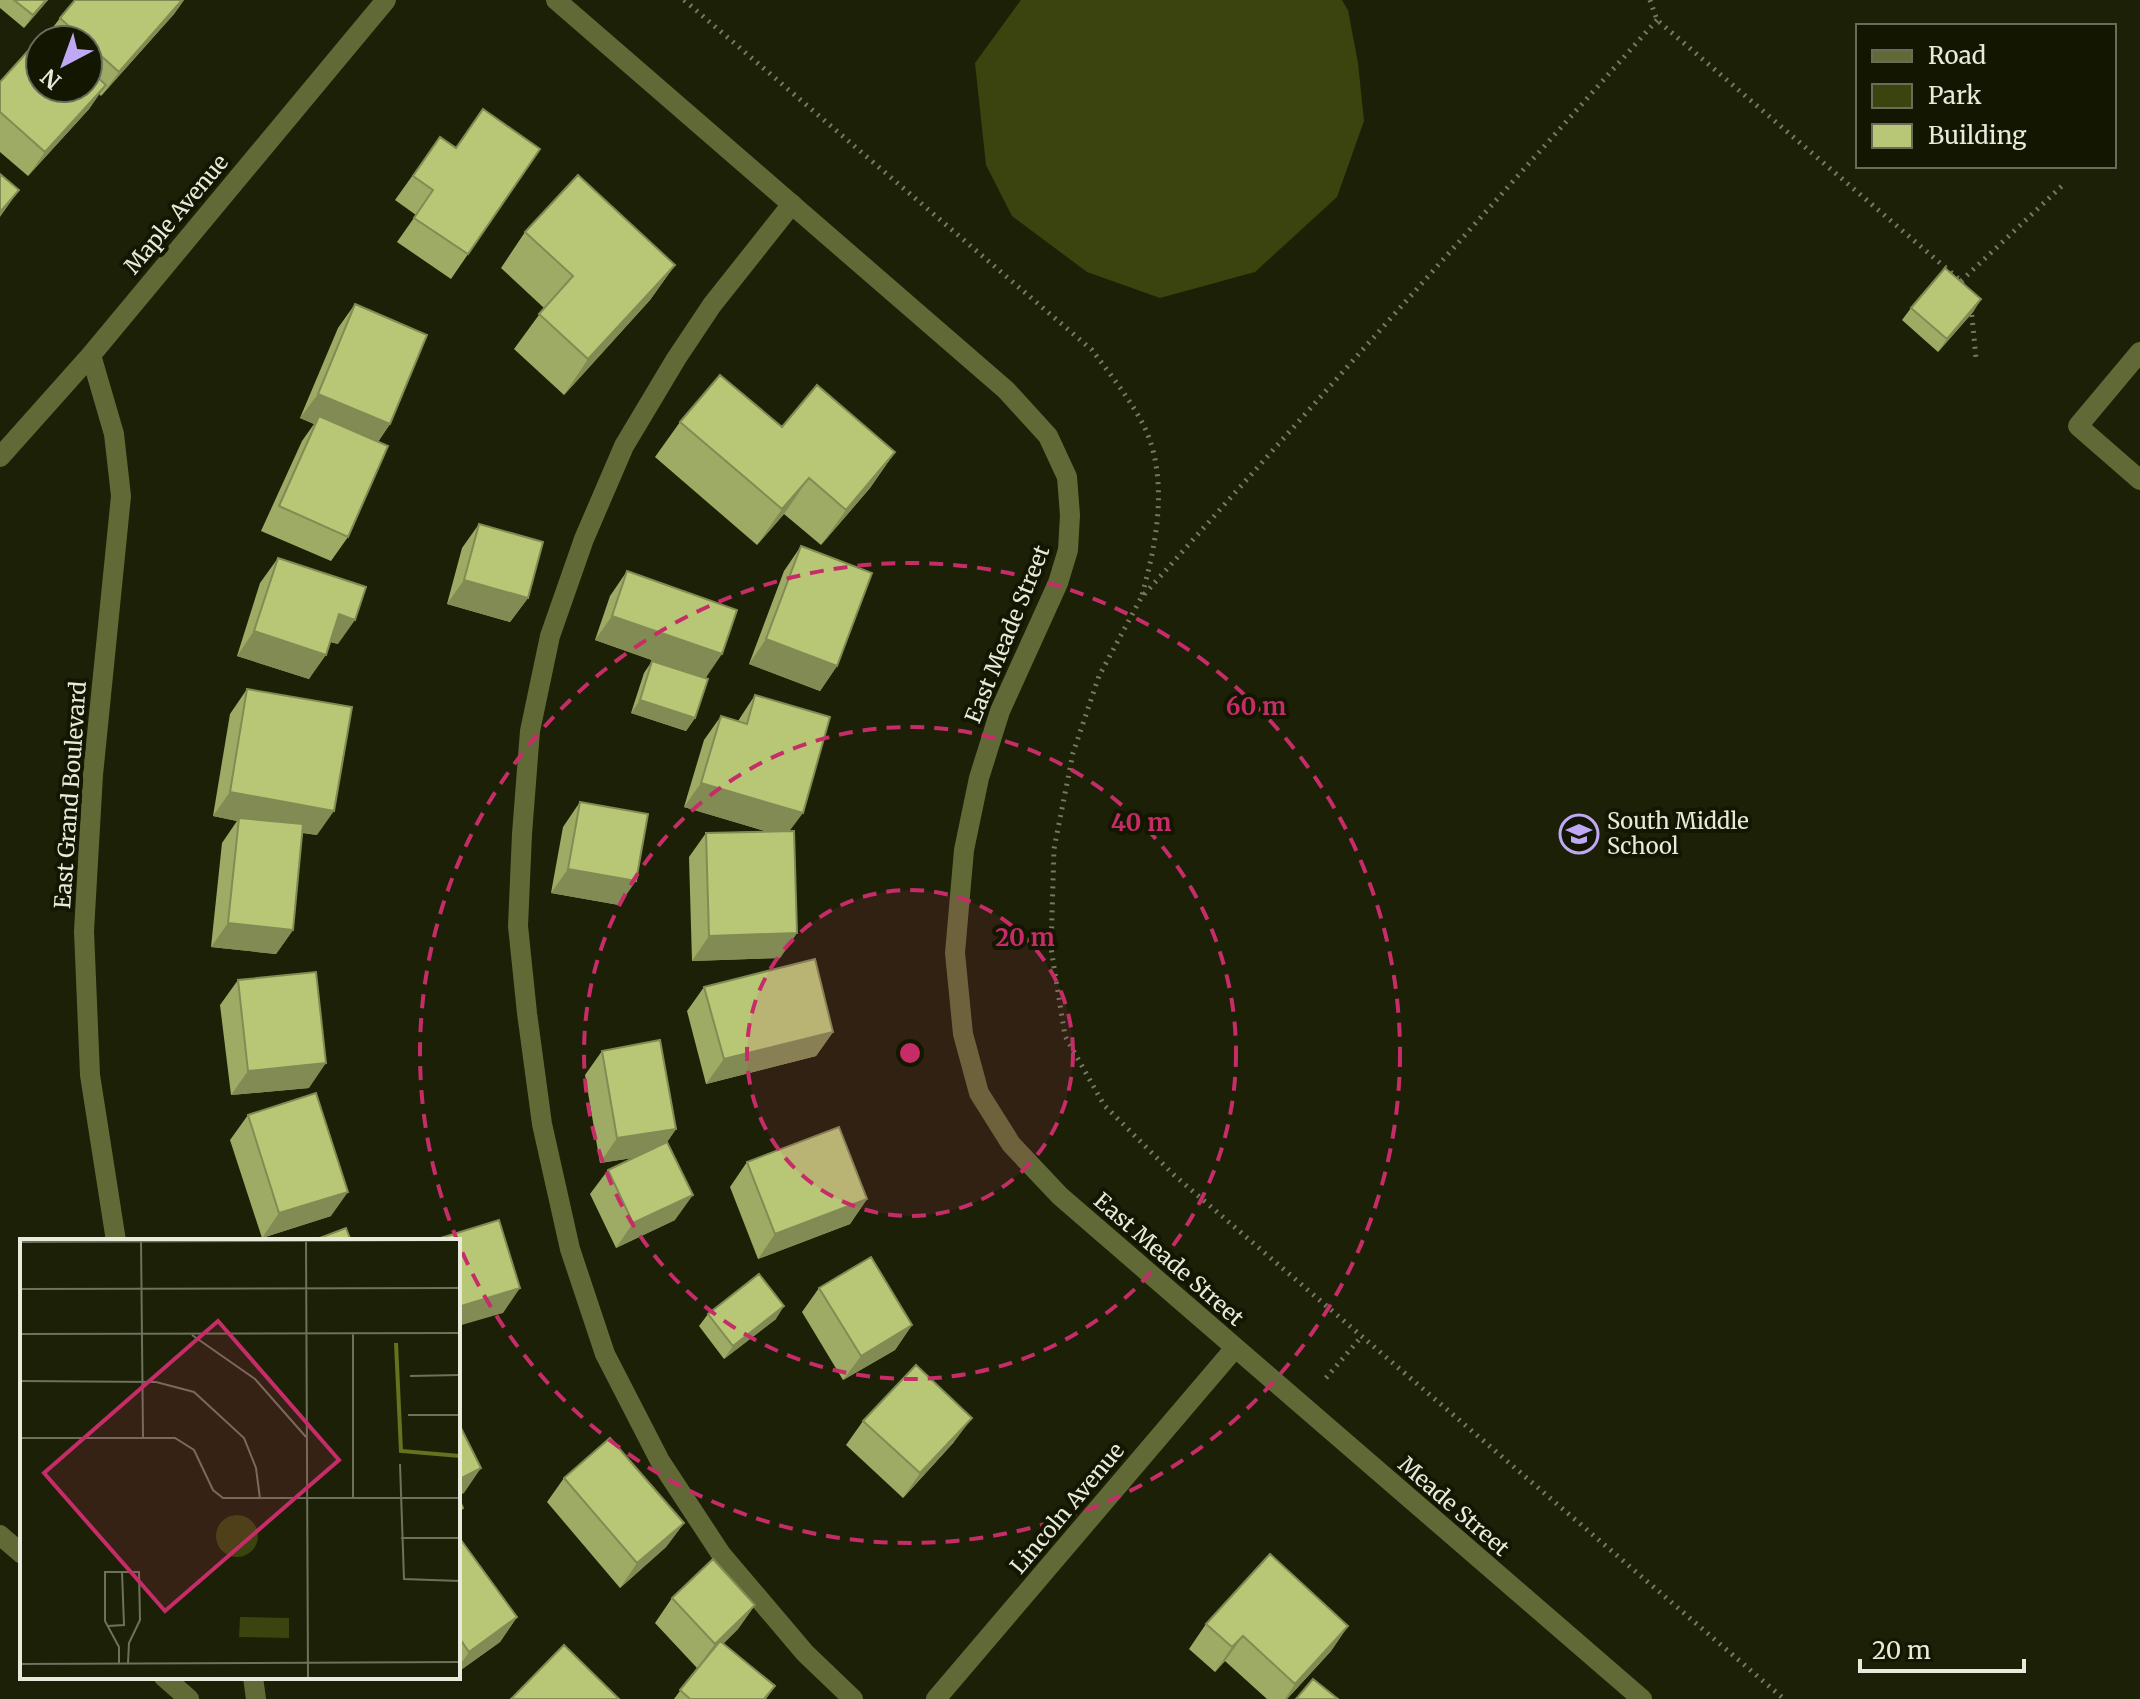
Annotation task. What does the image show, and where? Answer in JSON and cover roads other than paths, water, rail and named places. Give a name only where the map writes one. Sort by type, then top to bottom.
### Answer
[{"type":"street","name":"Maple Avenue","points":[[0,457],[91,355],[386,0]]},
{"type":"street","name":"East Meade Street","points":[[556,0],[1006,390],[1048,436],[1067,477],[1070,515],[1068,550],[1058,583],[1000,711],[979,778],[964,850],[955,953],[963,1034],[979,1093],[1011,1144],[1060,1196],[1235,1348]]},
{"type":"street","points":[[792,204],[712,305],[676,359],[624,446],[584,539],[550,636],[530,731],[518,926],[542,1124],[570,1249],[605,1354],[660,1461],[721,1554],[805,1653],[853,1699]]},
{"type":"street","points":[[2140,352],[2078,426],[2140,480]]},
{"type":"street","name":"East Grand Boulevard","points":[[91,355],[114,434],[121,496],[93,775],[84,931],[90,1075],[116,1239]]},
{"type":"street","name":"Meade Street","points":[[1235,1348],[1642,1699]]},
{"type":"street","name":"Lincoln Avenue","points":[[936,1699],[1235,1348]]},
{"type":"street","points":[[0,1535],[20,1552]]},
{"type":"street","points":[[166,1679],[189,1699]]},
{"type":"street","points":[[253,1679],[256,1699]]},
{"type":"place","name":"South Middle School","points":[[1579,834]]}]
